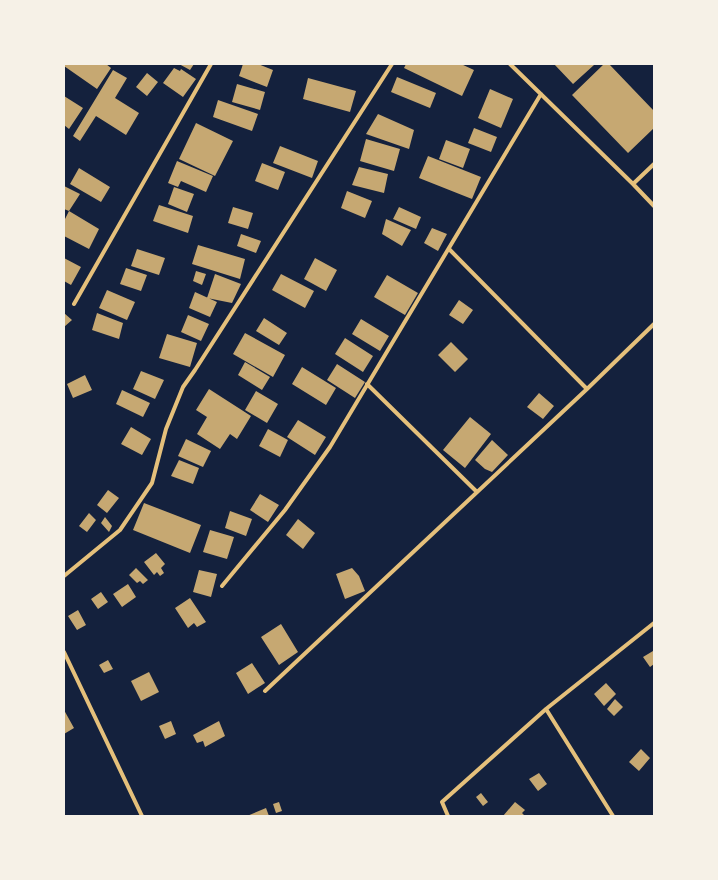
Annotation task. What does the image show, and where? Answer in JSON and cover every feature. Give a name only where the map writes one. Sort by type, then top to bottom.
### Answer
[{"type":"street","points":[[74,304],[211,64]]},
{"type":"street","points":[[64,576],[120,530],[152,483],[166,429],[183,387],[392,64]]},
{"type":"street","points":[[510,64],[654,206]]},
{"type":"street","points":[[222,586],[285,510],[330,447],[541,94]]},
{"type":"street","points":[[633,184],[654,164]]},
{"type":"street","points":[[449,249],[587,389]]},
{"type":"street","points":[[265,690],[587,389],[654,324]]},
{"type":"street","points":[[367,384],[477,492]]},
{"type":"street","points":[[448,816],[442,802],[546,709],[654,624]]},
{"type":"street","points":[[64,652],[142,816]]},
{"type":"street","points":[[546,709],[613,816]]},
{"type":"building","points":[[64,64],[106,64],[111,68],[97,89],[64,66]]},
{"type":"building","points":[[179,64],[194,64],[190,70]]},
{"type":"building","points":[[243,64],[258,64],[273,70],[267,87],[239,76]]},
{"type":"building","points":[[406,64],[461,64],[474,70],[462,96],[404,68]]},
{"type":"building","points":[[554,64],[593,64],[594,65],[573,84]]},
{"type":"building","points":[[604,64],[609,64],[654,111],[654,128],[628,153],[572,95]]},
{"type":"building","points":[[174,68],[180,71],[181,69],[196,79],[183,97],[163,83]]},
{"type":"building","points":[[113,70],[127,78],[115,98],[139,113],[126,135],[96,116],[80,141],[73,136]]},
{"type":"building","points":[[147,73],[158,82],[147,96],[136,87]]},
{"type":"building","points":[[397,77],[436,93],[430,108],[391,92]]},
{"type":"building","points":[[308,78],[356,91],[350,112],[303,99]]},
{"type":"building","points":[[237,84],[265,92],[260,110],[232,102]]},
{"type":"building","points":[[490,89],[513,99],[501,128],[478,118]]},
{"type":"building","points":[[64,96],[83,108],[69,129],[64,125]]},
{"type":"building","points":[[218,100],[258,114],[252,131],[213,117]]},
{"type":"building","points":[[378,114],[414,130],[409,149],[366,134]]},
{"type":"building","points":[[196,123],[233,141],[215,176],[179,159]]},
{"type":"building","points":[[474,128],[497,137],[491,152],[468,143]]},
{"type":"building","points":[[366,139],[400,149],[394,171],[360,161]]},
{"type":"building","points":[[446,140],[470,149],[463,168],[439,159]]},
{"type":"building","points":[[280,146],[318,161],[312,178],[273,163]]},
{"type":"building","points":[[428,156],[481,177],[472,199],[419,178]]},
{"type":"building","points":[[177,161],[213,176],[206,192],[181,181],[178,187],[168,183]]},
{"type":"building","points":[[262,163],[285,172],[278,190],[255,181]]},
{"type":"building","points":[[359,167],[388,174],[384,193],[352,185]]},
{"type":"building","points":[[79,168],[110,187],[101,202],[70,184]]},
{"type":"building","points":[[64,186],[80,194],[69,211],[64,209]]},
{"type":"building","points":[[174,187],[194,194],[187,212],[168,204]]},
{"type":"building","points":[[347,191],[372,201],[365,218],[341,208]]},
{"type":"building","points":[[159,205],[193,216],[188,233],[153,221]]},
{"type":"building","points":[[233,207],[253,213],[248,229],[228,223]]},
{"type":"building","points":[[399,207],[421,217],[416,229],[393,219]]},
{"type":"building","points":[[69,211],[99,229],[89,249],[64,236],[64,221]]},
{"type":"building","points":[[386,219],[411,230],[402,246],[382,234]]},
{"type":"building","points":[[432,228],[447,234],[438,251],[424,243]]},
{"type":"building","points":[[241,234],[261,241],[256,253],[237,246]]},
{"type":"building","points":[[198,245],[245,259],[240,279],[192,264]]},
{"type":"building","points":[[137,249],[165,258],[159,275],[131,266]]},
{"type":"building","points":[[64,258],[81,267],[71,285],[64,281]]},
{"type":"building","points":[[315,258],[337,270],[326,291],[304,279]]},
{"type":"building","points":[[126,268],[147,275],[141,291],[120,284]]},
{"type":"building","points":[[196,271],[206,274],[202,285],[193,281]]},
{"type":"building","points":[[215,274],[241,284],[232,303],[207,298]]},
{"type":"building","points":[[281,274],[314,291],[305,308],[272,290]]},
{"type":"building","points":[[387,275],[418,293],[405,315],[374,297]]},
{"type":"building","points":[[107,290],[135,302],[127,320],[99,308]]},
{"type":"building","points":[[195,292],[217,302],[210,317],[189,308]]},
{"type":"building","points":[[459,300],[473,310],[463,324],[449,315]]},
{"type":"building","points":[[64,313],[72,320],[64,327]]},
{"type":"building","points":[[97,313],[123,323],[119,339],[92,330]]},
{"type":"building","points":[[188,315],[209,324],[201,341],[181,332]]},
{"type":"building","points":[[264,318],[287,333],[279,345],[256,331]]},
{"type":"building","points":[[361,319],[389,336],[380,351],[352,334]]},
{"type":"building","points":[[245,333],[285,355],[273,377],[233,354]]},
{"type":"building","points":[[167,334],[197,343],[190,367],[159,358]]},
{"type":"building","points":[[345,338],[373,356],[363,372],[335,354]]},
{"type":"building","points":[[451,342],[468,359],[455,372],[438,355]]},
{"type":"building","points":[[245,362],[270,377],[262,390],[238,375]]},
{"type":"building","points":[[337,364],[365,382],[355,398],[327,380]]},
{"type":"building","points":[[302,367],[336,388],[326,405],[292,384]]},
{"type":"building","points":[[141,371],[164,380],[155,399],[133,389]]},
{"type":"building","points":[[85,375],[92,390],[73,398],[67,384]]},
{"type":"building","points":[[209,389],[251,416],[237,439],[230,434],[220,449],[197,434],[207,417],[196,410]]},
{"type":"building","points":[[122,390],[150,403],[143,417],[116,404]]},
{"type":"building","points":[[256,391],[278,404],[267,423],[245,410]]},
{"type":"building","points":[[539,393],[554,406],[543,419],[527,407]]},
{"type":"building","points":[[470,417],[491,434],[465,468],[443,450]]},
{"type":"building","points":[[298,420],[326,437],[315,455],[287,437]]},
{"type":"building","points":[[131,427],[151,439],[142,455],[121,444]]},
{"type":"building","points":[[268,429],[288,440],[280,457],[259,446]]},
{"type":"building","points":[[186,439],[211,451],[203,467],[178,456]]},
{"type":"building","points":[[492,440],[508,455],[492,472],[485,469],[475,460]]},
{"type":"building","points":[[179,460],[199,468],[193,484],[171,476]]},
{"type":"building","points":[[108,490],[119,498],[107,513],[97,505]]},
{"type":"building","points":[[260,494],[279,505],[268,522],[250,510]]},
{"type":"building","points":[[144,503],[201,525],[190,553],[133,530]]},
{"type":"building","points":[[230,511],[252,519],[246,536],[225,528]]},
{"type":"building","points":[[89,513],[96,520],[87,532],[79,526]]},
{"type":"building","points":[[105,517],[112,526],[109,532],[101,523]]},
{"type":"building","points":[[298,519],[315,533],[303,549],[286,535]]},
{"type":"building","points":[[210,530],[234,537],[227,559],[203,552]]},
{"type":"building","points":[[156,553],[165,564],[161,568],[164,573],[160,576],[157,572],[154,575],[144,562]]},
{"type":"building","points":[[136,568],[148,580],[143,584],[140,581],[137,583],[129,575]]},
{"type":"building","points":[[352,568],[359,576],[365,591],[345,599],[336,574]]},
{"type":"building","points":[[199,570],[217,574],[211,597],[193,592]]},
{"type":"building","points":[[128,584],[136,597],[122,607],[113,594]]},
{"type":"building","points":[[101,592],[108,602],[98,609],[91,599]]},
{"type":"building","points":[[190,598],[206,622],[197,627],[194,623],[188,628],[175,608]]},
{"type":"building","points":[[78,610],[86,625],[77,630],[68,616]]},
{"type":"building","points":[[281,624],[298,652],[279,665],[261,637]]},
{"type":"building","points":[[653,651],[654,664],[650,667],[643,657]]},
{"type":"building","points":[[108,660],[113,669],[104,673],[99,665]]},
{"type":"building","points":[[252,663],[265,683],[248,694],[236,673]]},
{"type":"building","points":[[149,672],[159,692],[141,701],[131,681]]},
{"type":"building","points":[[606,683],[616,694],[604,706],[594,694]]},
{"type":"building","points":[[615,699],[623,707],[614,716],[607,709]]},
{"type":"building","points":[[64,710],[74,728],[64,734]]},
{"type":"building","points":[[171,721],[176,734],[165,739],[159,726]]},
{"type":"building","points":[[219,721],[225,736],[205,747],[203,741],[197,743],[193,735]]},
{"type":"building","points":[[641,749],[650,758],[639,771],[629,762]]},
{"type":"building","points":[[539,773],[547,784],[538,791],[529,779]]},
{"type":"building","points":[[481,793],[488,802],[483,806],[476,797]]},
{"type":"building","points":[[279,802],[282,811],[276,813],[273,804]]},
{"type":"building","points":[[515,802],[525,810],[522,813],[525,816],[503,816]]},
{"type":"building","points":[[266,808],[269,816],[247,816]]}]
